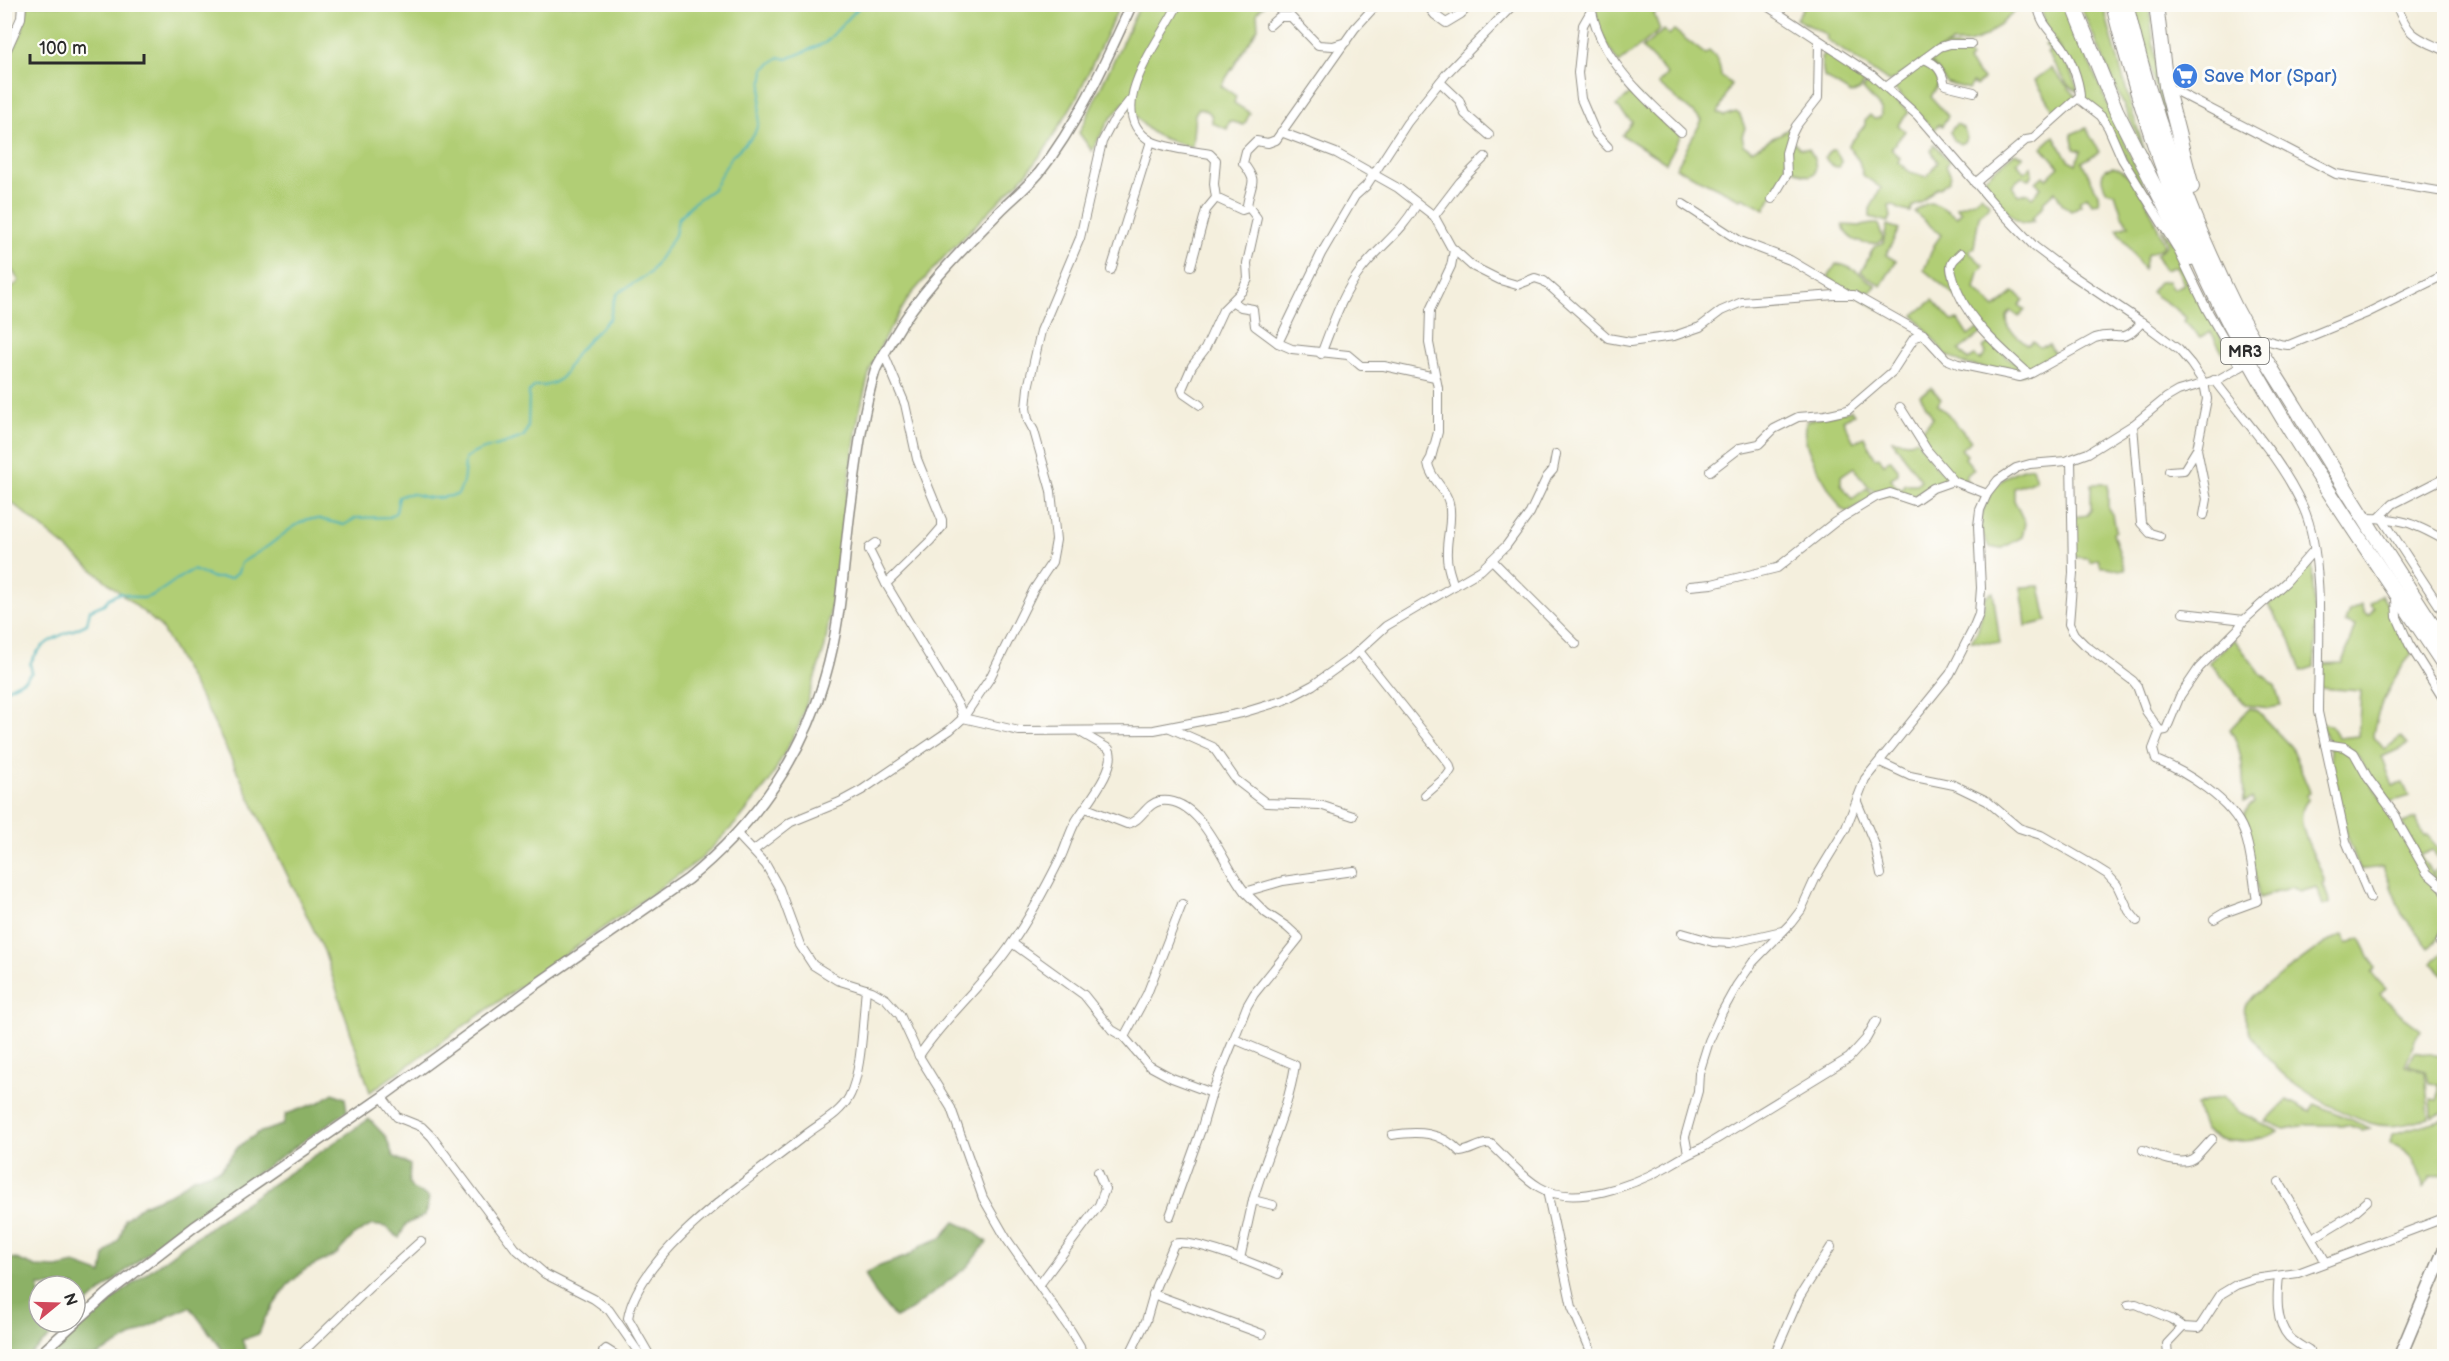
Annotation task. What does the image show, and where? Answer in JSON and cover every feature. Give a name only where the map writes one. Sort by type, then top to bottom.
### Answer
[{"type":"highway","points":[[2073,4],[2116,110],[2180,239],[2211,286]]},
{"type":"highway","name":"MR3","points":[[2113,4],[2133,81],[2178,210],[2245,364],[2445,665]]},
{"type":"highway","name":"MR3","points":[[2126,4],[2145,76],[2170,149],[2210,255],[2236,309],[2362,518],[2445,642]]},
{"type":"highway","points":[[2156,4],[2166,86],[2194,194],[2236,309]]},
{"type":"main road","points":[[2400,1356],[2445,1251]]},
{"type":"street","points":[[4,56],[21,18],[22,4]]},
{"type":"street","points":[[38,1356],[107,1294],[194,1227],[688,879],[737,834],[778,782],[816,706],[826,674],[837,620],[857,459],[876,370],[903,322],[932,282],[1038,173],[1086,103],[1132,4]]},
{"type":"street","points":[[753,851],[791,822],[840,802],[862,790],[950,730],[963,718],[990,678],[1034,589],[1052,562],[1056,540],[1051,491],[1034,431],[1028,420],[1026,408],[1028,388],[1041,331],[1080,238],[1102,142],[1112,123],[1130,100],[1140,73],[1178,4]]},
{"type":"street","points":[[1248,208],[1254,180],[1251,171],[1243,163],[1246,151],[1256,141],[1268,143],[1276,140],[1346,42],[1377,4]]},
{"type":"street","points":[[1426,4],[1446,23],[1461,14],[1471,4]]},
{"type":"street","points":[[1278,343],[1321,254],[1355,196],[1366,186],[1407,123],[1440,82],[1514,4]]},
{"type":"street","points":[[1764,4],[1872,75],[1917,115],[1975,183],[2036,247],[2072,276],[2142,322],[2179,350],[2204,383],[2208,406],[2197,448],[2184,470],[2169,471]]},
{"type":"street","points":[[1975,183],[2079,99],[2076,77],[2060,43],[2047,30],[2038,4]]},
{"type":"street","points":[[2396,4],[2404,24],[2414,37],[2445,50]]},
{"type":"street","points":[[1591,8],[1609,52],[1631,85],[1681,132]]},
{"type":"street","points":[[1591,8],[1583,26],[1578,73],[1581,99],[1596,134],[1608,147]]},
{"type":"street","points":[[1270,25],[1279,17],[1291,17],[1318,45],[1333,46],[1346,42]]},
{"type":"street","points":[[1772,199],[1787,174],[1786,153],[1791,136],[1818,98],[1819,42]]},
{"type":"street","points":[[1886,87],[1924,59],[1950,44],[1971,44]]},
{"type":"street","points":[[1924,59],[1933,63],[1940,70],[1945,85],[1974,92]]},
{"type":"street","points":[[1440,82],[1459,100],[1465,114],[1489,135]]},
{"type":"street","points":[[2166,86],[2336,174],[2445,192]]},
{"type":"street","points":[[1688,1153],[1685,1144],[1688,1124],[1709,1041],[1737,985],[1754,962],[1801,909],[1815,879],[1846,828],[1865,779],[1950,674],[1979,614],[1981,588],[1978,526],[1980,510],[1988,494],[1998,480],[2016,468],[2071,459],[2109,442],[2178,391],[2214,380],[2245,364],[2207,310],[2177,248],[2122,159],[2108,127],[2101,116],[2079,99]]},
{"type":"street","points":[[1130,100],[1130,112],[1134,121],[1151,141],[1210,154],[1216,160],[1214,184],[1216,198],[1206,210],[1191,266]]},
{"type":"street","points":[[1281,132],[1327,149],[1374,174],[1417,204],[1434,216],[1454,250],[1472,266],[1500,280],[1517,285],[1535,278],[1544,281],[1608,338],[1630,342],[1674,336],[1700,327],[1721,311],[1742,302],[1851,295]]},
{"type":"street","points":[[1111,270],[1151,141]]},
{"type":"street","points":[[1434,216],[1460,182],[1485,157]]},
{"type":"street","points":[[1216,198],[1242,210],[1248,208]]},
{"type":"street","points":[[1322,354],[1351,285],[1361,270],[1407,222],[1417,204]]},
{"type":"street","points":[[1683,204],[1740,241],[1790,260],[1923,334],[1946,359],[1958,364],[2020,376],[2029,374],[2095,338],[2106,334],[2125,338],[2131,335],[2142,322]]},
{"type":"street","points":[[1200,405],[1184,394],[1182,389],[1192,366],[1205,349],[1224,310],[1233,302],[1248,279],[1248,263],[1257,218],[1248,208]]},
{"type":"street","points":[[1454,250],[1451,266],[1430,310],[1428,343],[1438,388],[1438,432],[1428,463],[1437,483],[1447,495],[1450,506],[1447,565],[1454,586]]},
{"type":"street","points":[[1961,253],[1951,264],[1951,270],[1962,301],[1972,319],[2029,374]]},
{"type":"street","points":[[2255,340],[2267,339],[2278,344],[2289,345],[2367,314],[2445,275]]},
{"type":"street","points":[[1233,302],[1241,307],[1253,309],[1255,326],[1292,350],[1348,355],[1361,366],[1384,366],[1435,377]]},
{"type":"street","points":[[1710,471],[1740,448],[1759,444],[1774,429],[1798,417],[1848,410],[1892,372],[1914,338],[1923,334]]},
{"type":"street","points":[[884,354],[905,404],[917,459],[942,520],[942,527],[930,541],[886,584]]},
{"type":"street","points":[[2214,380],[2270,452],[2304,509],[2317,565],[2318,712],[2346,841],[2370,898]]},
{"type":"street","points":[[1900,407],[1927,450],[1954,481],[1988,494]]},
{"type":"street","points":[[2133,425],[2141,523],[2150,533],[2160,536]]},
{"type":"street","points":[[2197,448],[2207,499],[2204,515]]},
{"type":"street","points":[[963,718],[1019,731],[1154,730],[1250,711],[1285,700],[1313,685],[1359,651],[1386,626],[1481,570],[1506,546],[1530,513],[1547,477],[1553,470],[1556,454]]},
{"type":"street","points":[[2071,459],[2073,573],[2069,624],[2074,634],[2085,645],[2133,681],[2146,711],[2160,731]]},
{"type":"street","points":[[2380,518],[2393,504],[2445,478]]},
{"type":"street","points":[[1690,586],[1712,584],[1777,568],[1835,522],[1876,497],[1890,493],[1914,501],[1933,488],[1954,481]]},
{"type":"street","points":[[2362,518],[2394,518],[2421,527],[2445,540]]},
{"type":"street","points":[[2380,518],[2445,612]]},
{"type":"street","points":[[876,543],[868,548],[886,584],[959,706],[963,718]]},
{"type":"street","points":[[2160,731],[2166,730],[2180,696],[2199,668],[2238,630],[2244,620],[2286,582],[2314,550]]},
{"type":"street","points":[[1492,560],[1576,644]]},
{"type":"street","points":[[2396,590],[2397,617],[2409,644],[2445,700]]},
{"type":"street","points":[[2183,613],[2244,620]]},
{"type":"street","points":[[1359,651],[1449,764],[1451,770],[1447,776],[1425,795]]},
{"type":"street","points":[[1170,728],[1213,747],[1236,780],[1266,802],[1320,805],[1353,816]]},
{"type":"street","points":[[920,1056],[935,1032],[966,1000],[1012,943],[1060,858],[1076,822],[1096,794],[1112,761],[1112,754],[1078,731]]},
{"type":"street","points":[[2160,731],[2153,750],[2156,760],[2193,779],[2211,792],[2230,810],[2244,830],[2257,901],[2214,919]]},
{"type":"street","points":[[2325,744],[2345,747],[2354,753],[2368,778],[2396,816],[2427,873],[2443,887],[2445,892]]},
{"type":"street","points":[[1880,762],[1910,776],[1954,785],[1987,801],[2019,828],[2041,835],[2091,864],[2107,874],[2117,885],[2129,911],[2137,921]]},
{"type":"street","points":[[1086,808],[1127,824],[1134,823],[1156,802],[1164,800],[1191,809],[1245,892],[1266,913],[1299,938],[1246,1006],[1212,1093],[1170,1215]]},
{"type":"street","points":[[1857,802],[1875,845],[1881,874]]},
{"type":"street","points":[[737,834],[766,865],[779,888],[800,945],[813,965],[837,980],[866,989],[886,999],[900,1016],[920,1056],[951,1108],[983,1198],[1006,1238],[1040,1284],[1080,1346],[1082,1356]]},
{"type":"street","points":[[1245,892],[1283,881],[1354,871]]},
{"type":"street","points":[[1124,1037],[1147,994],[1182,904]]},
{"type":"street","points":[[1682,933],[1713,942],[1730,943],[1782,932]]},
{"type":"street","points":[[2440,944],[2445,934]]},
{"type":"street","points":[[1012,943],[1084,995],[1112,1030],[1124,1037],[1148,1065],[1173,1078],[1212,1093]]},
{"type":"street","points":[[650,1356],[628,1318],[644,1279],[665,1252],[706,1215],[846,1102],[856,1074],[866,989]]},
{"type":"street","points":[[1392,1135],[1425,1132],[1453,1144],[1460,1152],[1469,1152],[1486,1143],[1491,1144],[1531,1181],[1547,1191],[1569,1196],[1593,1194],[1623,1186],[1702,1148],[1849,1058],[1866,1039],[1876,1021]]},
{"type":"street","points":[[1234,1039],[1295,1065],[1280,1126],[1253,1200],[1239,1259]]},
{"type":"street","points":[[381,1097],[397,1117],[422,1127],[432,1137],[515,1248],[545,1274],[594,1299],[609,1310],[640,1356]]},
{"type":"street","points":[[2143,1150],[2157,1156],[2189,1161],[2195,1158],[2212,1139]]},
{"type":"street","points":[[1040,1284],[1099,1204],[1105,1189],[1098,1172]]},
{"type":"street","points":[[2279,1182],[2326,1262]]},
{"type":"street","points":[[1547,1191],[1572,1307],[1593,1356]]},
{"type":"street","points":[[1253,1200],[1273,1205]]},
{"type":"street","points":[[2313,1238],[2352,1215],[2367,1201]]},
{"type":"street","points":[[2128,1305],[2136,1304],[2151,1310],[2183,1327],[2199,1328],[2221,1294],[2236,1285],[2254,1279],[2298,1273],[2445,1218]]},
{"type":"street","points":[[299,1356],[421,1241]]},
{"type":"street","points":[[1129,1356],[1146,1321],[1153,1294],[1174,1244],[1187,1242],[1278,1274]]},
{"type":"street","points":[[1774,1356],[1800,1296],[1831,1247]]},
{"type":"street","points":[[2279,1276],[2277,1296],[2280,1319],[2288,1336],[2309,1351]]},
{"type":"street","points":[[1153,1294],[1262,1334]]},
{"type":"street","points":[[2168,1356],[2167,1344],[2183,1327]]},
{"type":"street","points":[[605,1356],[603,1352],[606,1349],[617,1356]]},
{"type":"green space","points":[[28,5],[1120,5],[1076,99],[1048,145],[1028,172],[945,256],[909,297],[884,339],[870,370],[859,413],[825,647],[799,726],[769,782],[738,821],[701,859],[370,1092],[324,951],[207,709],[160,626],[5,497],[5,295],[19,281],[5,259],[4,66],[22,32]]},
{"type":"green space","points":[[1140,5],[1264,5],[1257,12],[1258,28],[1221,86],[1236,96],[1234,103],[1250,113],[1244,125],[1230,121],[1227,129],[1212,123],[1210,113],[1199,108],[1195,114],[1192,147],[1169,141],[1152,133],[1125,101],[1108,122],[1092,151],[1079,133]]},
{"type":"green space","points":[[1596,5],[1660,5],[1662,6],[1654,14],[1660,30],[1619,63],[1603,36],[1597,20]]},
{"type":"green space","points":[[1805,5],[2023,5],[1985,37],[1969,43],[1952,43],[1889,82],[1826,39],[1827,35],[1796,19]]},
{"type":"green space","points":[[2040,5],[2064,5],[2150,200],[2136,179],[2117,141],[2083,97],[2080,84],[2045,23]]},
{"type":"green space","points":[[2080,5],[2103,5],[2148,161]]},
{"type":"green space","points":[[2132,5],[2149,5],[2158,80],[2171,141]]},
{"type":"green space","points":[[1664,30],[1669,35],[1674,30],[1705,54],[1709,51],[1716,59],[1721,76],[1731,84],[1718,113],[1724,116],[1736,112],[1740,115],[1745,128],[1742,136],[1744,145],[1752,150],[1792,127],[1785,171],[1765,209],[1676,168],[1702,120],[1658,84],[1667,74],[1642,48]]},
{"type":"green space","points":[[2053,40],[2061,50],[2079,92],[2068,85],[2047,53],[2050,51],[2045,45]]},
{"type":"green space","points":[[1944,47],[1960,47],[1971,58],[1968,62],[1983,79],[1976,86],[1973,83],[1969,89],[1947,83],[1928,58]]},
{"type":"green space","points":[[1827,51],[1863,74],[1866,80],[1860,90],[1851,94],[1824,77],[1821,57]]},
{"type":"green space","points":[[1922,62],[1930,63],[1941,79],[1931,97],[1948,116],[1942,126],[1939,124],[1934,130],[1893,87]]},
{"type":"green space","points":[[2051,68],[2076,96],[2056,114],[2035,80]]},
{"type":"green space","points":[[1872,78],[1909,112],[1898,125],[1905,131],[1891,149],[1900,158],[1898,162],[1910,172],[1927,177],[1938,162],[1931,151],[1934,144],[1949,161],[1946,166],[1951,175],[1949,181],[1937,187],[1922,202],[1912,207],[1911,212],[1893,205],[1889,206],[1891,217],[1888,222],[1870,217],[1870,209],[1881,188],[1863,175],[1859,161],[1848,146],[1870,115],[1874,119],[1880,118],[1882,110],[1863,89]]},
{"type":"green space","points":[[1634,91],[1681,135],[1666,163],[1622,135],[1632,122],[1616,106]]},
{"type":"green space","points":[[1956,124],[1966,133],[1965,141],[1960,144],[1954,140],[1950,132]]},
{"type":"green space","points":[[2086,128],[2099,152],[2082,162],[2098,194],[2099,203],[2092,204],[2087,196],[2079,201],[2081,205],[2071,211],[2063,205],[2055,191],[2043,202],[2044,205],[2032,218],[2035,221],[2022,223],[2015,219],[1981,184],[1982,180],[2015,153],[2023,156],[2017,162],[2024,172],[2031,166],[2032,174],[2029,179],[2022,177],[2012,185],[2018,195],[2027,193],[2032,197],[2041,188],[2036,182],[2043,176],[2046,179],[2059,167],[2042,147],[2054,136],[2068,160],[2076,164],[2081,151],[2074,149],[2071,134]]},
{"type":"green space","points":[[1794,142],[1800,148],[1809,149],[1813,155],[1816,170],[1810,176],[1798,172],[1788,160],[1790,148]]},
{"type":"green space","points":[[1831,150],[1835,150],[1842,161],[1839,167],[1830,164],[1825,157]]},
{"type":"green space","points":[[2113,167],[2131,178],[2138,188],[2151,211],[2164,244],[2160,249],[2147,255],[2143,269],[2117,229],[2129,225],[2122,215],[2115,193],[2107,191],[2103,183],[2102,175],[2105,169]]},
{"type":"green space","points":[[1981,195],[1990,204],[1979,216],[1974,247],[1969,252],[1984,266],[1979,272],[1975,289],[1995,308],[2014,292],[2024,300],[2019,305],[2025,310],[2019,317],[2011,311],[2007,316],[2008,328],[2028,345],[2033,341],[2039,347],[2049,345],[2057,356],[2033,370],[2028,370],[1990,335],[1960,300],[1924,270],[1934,245],[1941,235],[1915,213],[1921,207],[1931,203],[1957,217],[1961,212],[1956,207],[1973,201]]},
{"type":"green space","points":[[1878,224],[1883,239],[1879,243],[1868,244],[1852,239],[1843,225],[1861,226]]},
{"type":"green space","points":[[1887,225],[1899,229],[1886,255],[1896,261],[1881,286],[1861,272],[1874,247],[1883,244]]},
{"type":"green space","points":[[2162,228],[2172,242],[2230,355],[2226,359],[2211,332],[2200,338],[2184,321],[2186,318],[2182,314],[2151,292],[2159,282],[2168,281],[2173,289],[2184,284],[2176,266],[2165,270],[2156,255],[2167,244]]},
{"type":"green space","points":[[1836,264],[1852,269],[1876,286],[1866,294],[1880,303],[1877,308],[1828,278]]},
{"type":"green space","points":[[1933,300],[1952,321],[1958,320],[1968,336],[1978,329],[1982,333],[1959,350],[1968,360],[1975,356],[1980,360],[1986,353],[1983,347],[1991,342],[2026,373],[2020,375],[1965,364],[1945,354],[1914,315]]},
{"type":"green space","points":[[1932,388],[1941,399],[1937,405],[1971,441],[1961,449],[1974,469],[1965,477],[1969,484],[1946,468],[1934,455],[1919,432],[1933,418],[1920,395]]},
{"type":"green space","points":[[1851,410],[1854,414],[1843,420],[1854,442],[1864,437],[1875,458],[1879,457],[1884,464],[1890,459],[1898,469],[1898,474],[1891,478],[1894,485],[1903,489],[1905,484],[1916,484],[1921,480],[1892,440],[1909,442],[1917,440],[1936,467],[1949,478],[1914,496],[1879,494],[1868,486],[1854,467],[1841,476],[1841,484],[1852,499],[1867,488],[1875,496],[1847,512],[1841,509],[1815,465],[1806,441],[1805,430],[1807,421]]},
{"type":"green space","points":[[2032,467],[2036,480],[2014,488],[2014,500],[2025,523],[2022,537],[2001,549],[1989,547],[1982,534],[1981,516],[1989,496],[2004,478],[2019,470]]},
{"type":"green space","points":[[2091,484],[2108,484],[2108,510],[2113,514],[2116,531],[2113,533],[2125,570],[2101,567],[2098,559],[2090,562],[2088,558],[2073,557],[2073,517],[2087,515],[2091,510]]},
{"type":"green space","points":[[2312,562],[2316,640],[2314,667],[2301,671],[2290,639],[2268,605]]},
{"type":"green space","points":[[2040,586],[2047,621],[2026,626],[2021,587]]},
{"type":"green space","points":[[1993,592],[2000,644],[1971,641],[1978,630],[1986,596]]},
{"type":"green space","points":[[2381,595],[2396,616],[2412,654],[2387,692],[2373,735],[2385,749],[2401,737],[2408,745],[2382,757],[2393,786],[2403,783],[2409,796],[2390,802],[2378,789],[2357,754],[2327,741],[2321,722],[2331,726],[2338,738],[2358,736],[2361,691],[2320,688],[2321,664],[2342,663],[2355,626],[2345,622],[2349,611],[2361,605],[2364,613],[2369,615],[2374,608],[2369,604]]},
{"type":"green space","points":[[2234,639],[2260,673],[2275,685],[2281,706],[2269,708],[2246,705],[2209,662]]},
{"type":"green space","points":[[2250,708],[2257,711],[2291,747],[2310,792],[2307,794],[2308,800],[2303,809],[2303,829],[2325,883],[2323,884],[2330,903],[2323,906],[2317,887],[2300,892],[2292,887],[2259,898],[2244,815],[2249,806],[2254,803],[2252,799],[2244,802],[2240,755],[2230,729]]},
{"type":"green space","points":[[2329,747],[2349,751],[2441,887],[2445,904],[2445,920],[2440,935],[2429,948],[2402,914],[2383,867],[2360,870],[2347,836]]},
{"type":"green space","points":[[2416,819],[2424,836],[2427,835],[2444,855],[2444,887],[2432,873],[2442,866],[2433,850],[2422,855],[2418,852],[2402,823]]},
{"type":"green space","points":[[2343,934],[2347,944],[2360,938],[2375,968],[2371,973],[2386,989],[2380,994],[2421,1030],[2405,1066],[2425,1071],[2429,1118],[2407,1124],[2385,1126],[2370,1123],[2338,1110],[2283,1074],[2267,1057],[2247,1025],[2245,1007],[2253,996],[2324,944]]},
{"type":"green space","points":[[2444,952],[2444,976],[2432,962]]},
{"type":"green space","points":[[2415,1051],[2444,1057],[2444,1113],[2432,1117],[2431,1099],[2438,1100],[2438,1084],[2429,1083],[2426,1070],[2408,1065]]},
{"type":"green space","points":[[333,1093],[345,1098],[347,1111],[173,1233],[87,1304],[87,1274],[27,1274],[27,1334],[53,1334],[28,1356],[5,1356],[5,1261],[14,1258],[36,1267],[57,1268],[75,1264],[102,1274],[105,1255],[120,1238],[125,1219],[143,1205],[172,1193],[193,1178],[221,1169],[238,1147],[258,1133],[283,1125],[286,1114],[320,1102]]},
{"type":"green space","points":[[2222,1096],[2237,1111],[2278,1131],[2261,1138],[2239,1141],[2218,1138],[2210,1134],[2204,1128],[2196,1105]]},
{"type":"green space","points":[[2287,1100],[2310,1112],[2315,1104],[2370,1128],[2362,1130],[2347,1125],[2307,1125],[2284,1129],[2266,1121]]},
{"type":"green space","points":[[369,1119],[386,1137],[393,1156],[410,1165],[409,1182],[412,1189],[429,1197],[426,1215],[406,1224],[399,1238],[386,1227],[372,1225],[354,1235],[336,1255],[306,1269],[287,1286],[265,1318],[259,1334],[242,1340],[248,1356],[227,1356],[190,1307],[96,1356],[47,1356],[72,1334],[87,1334],[87,1321],[163,1261]]},
{"type":"green space","points":[[2444,1119],[2444,1174],[2430,1177],[2424,1188],[2410,1155],[2390,1143],[2392,1134]]},
{"type":"green space","points":[[955,1222],[970,1229],[987,1242],[968,1266],[911,1310],[895,1318],[875,1293],[865,1274],[877,1267],[908,1256],[923,1245],[941,1238]]},
{"type":"waterway","points":[[4,690],[24,680],[32,672],[30,664],[41,648],[62,635],[87,624],[90,610],[120,593],[145,598],[159,592],[193,570],[214,578],[231,578],[238,572],[241,563],[308,519],[320,519],[344,525],[356,518],[390,517],[396,512],[399,497],[404,495],[412,494],[428,498],[457,495],[463,482],[465,459],[478,451],[524,436],[528,427],[529,392],[535,386],[556,382],[563,376],[577,352],[610,318],[618,293],[650,273],[675,235],[678,219],[693,203],[713,189],[731,157],[754,135],[758,124],[764,69],[779,57],[787,59],[825,43],[862,4]]},
{"type":"place","name":"Save Mor (Spar)","points":[[2185,76]]}]
